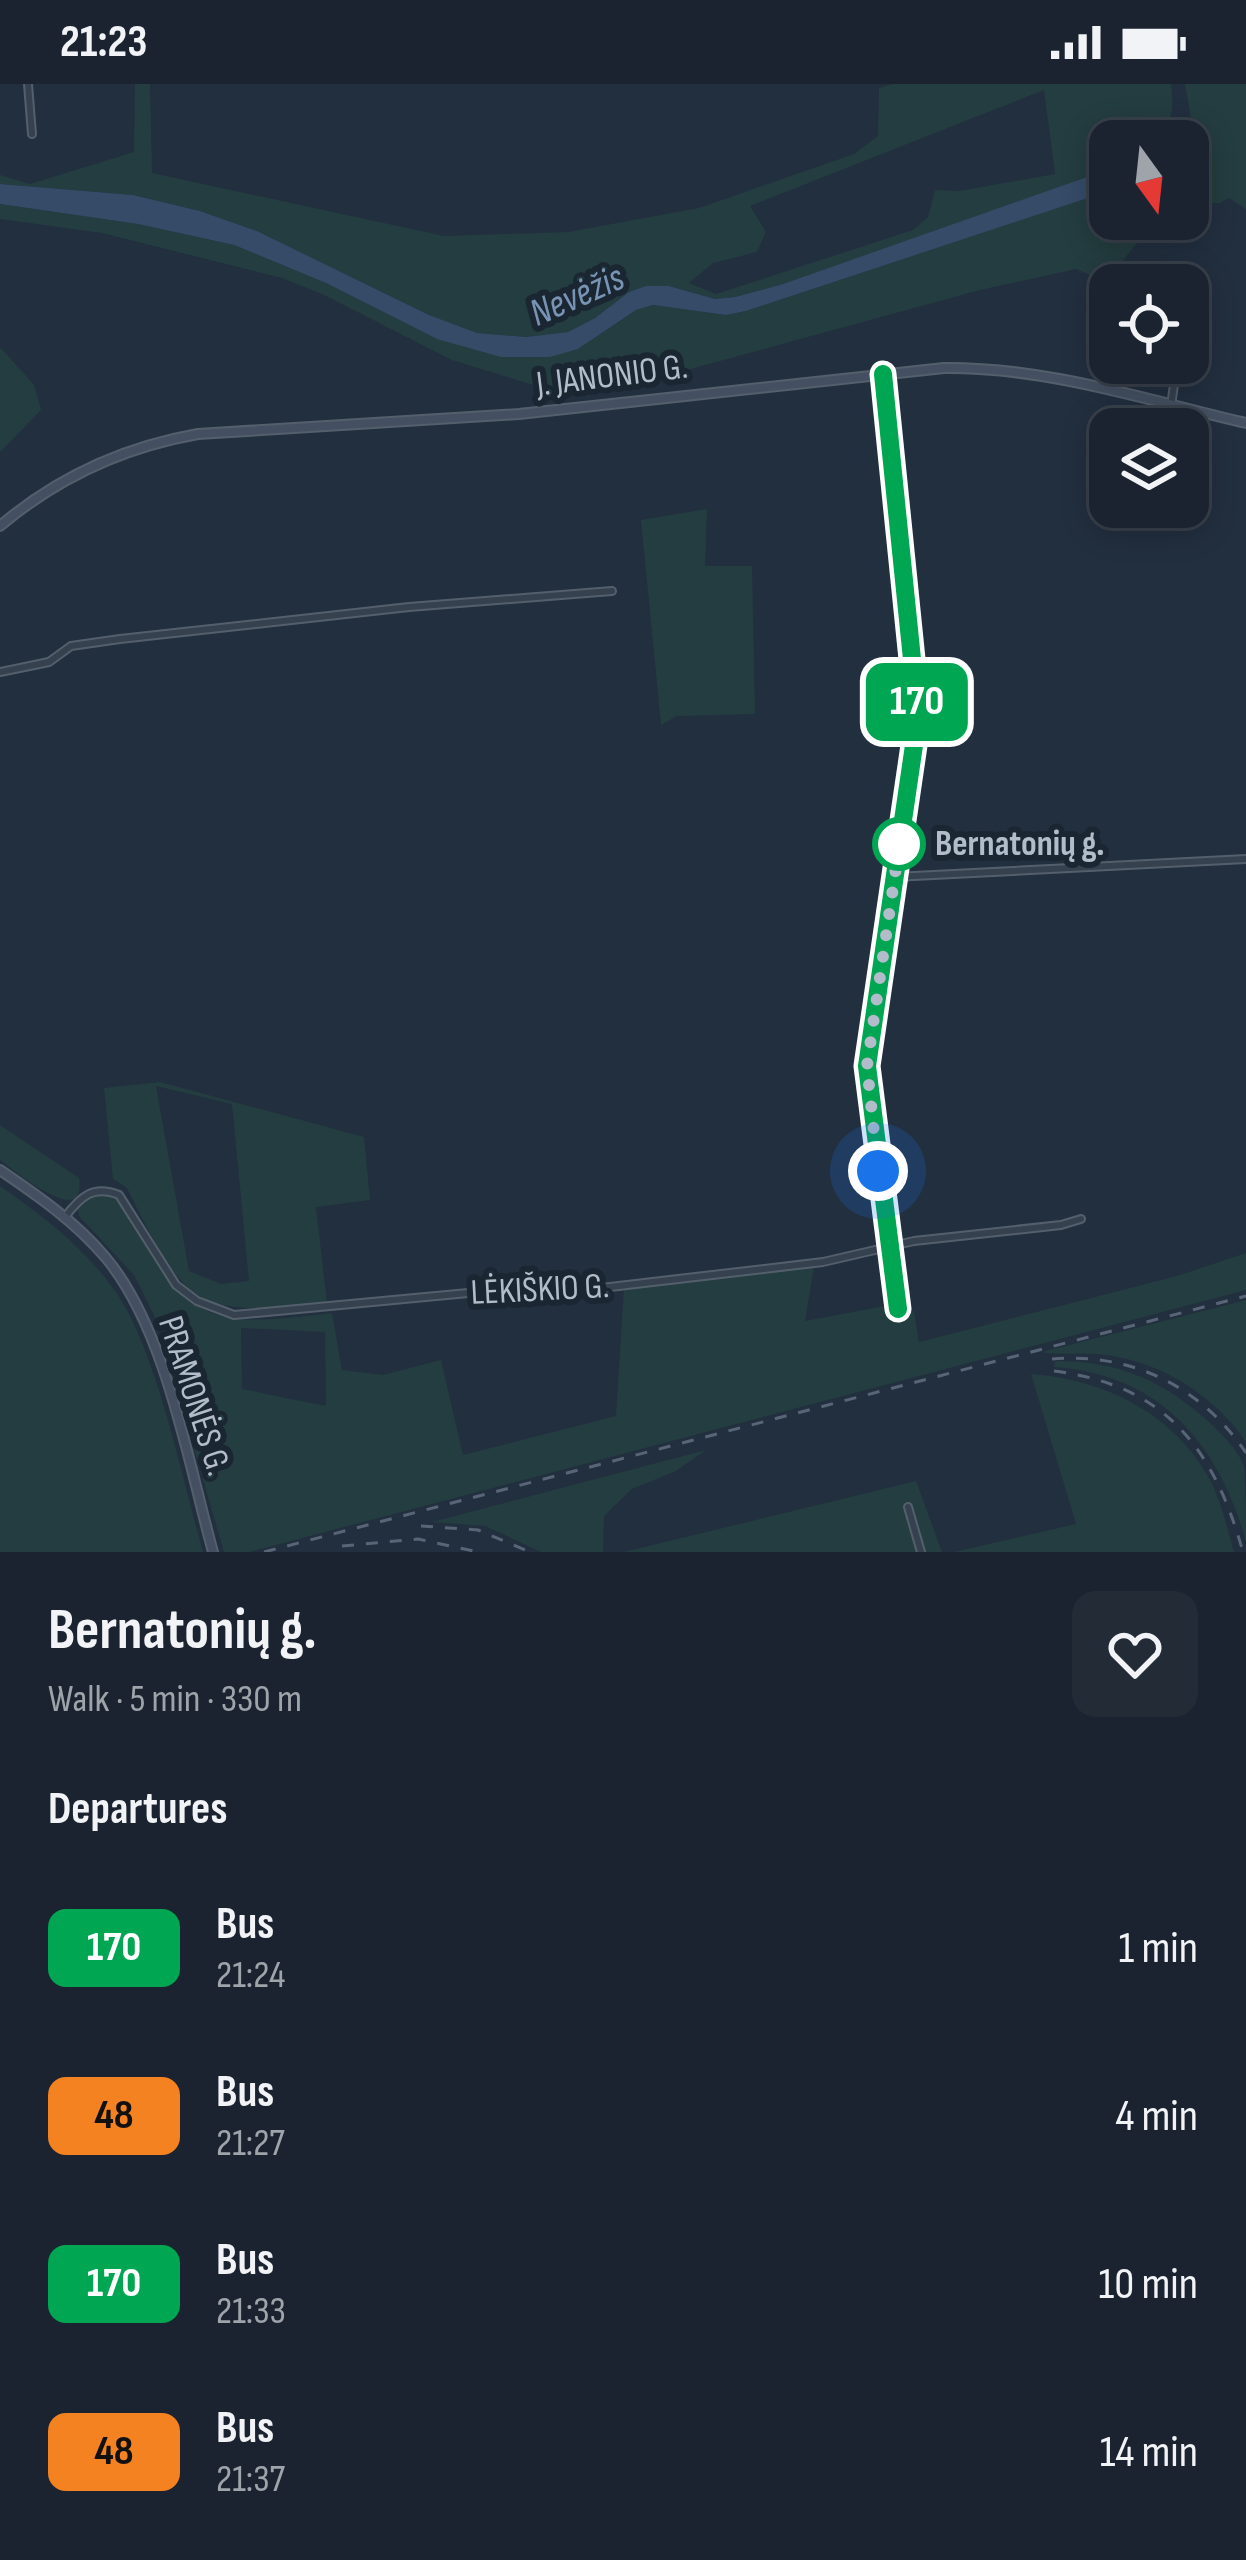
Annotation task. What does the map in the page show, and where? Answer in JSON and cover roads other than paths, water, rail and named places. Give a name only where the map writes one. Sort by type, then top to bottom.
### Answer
[{"type":"street","points":[[28,84],[32,134]]},
{"type":"street","name":"J. JANONIO G.","points":[[0,526],[53,488],[110,458],[198,434],[519,414],[944,368],[1007,368],[1246,423]]},
{"type":"street","points":[[883,374],[918,704],[867,1066],[898,1309]]},
{"type":"street","points":[[1171,406],[1174,384]]},
{"type":"street","points":[[0,672],[49,662],[71,646],[120,639],[409,607],[612,591]]},
{"type":"street","points":[[894,877],[1246,859]]},
{"type":"street","name":"PRAMONĖS G.","points":[[0,1170],[65,1217],[115,1270],[146,1325],[212,1547]]},
{"type":"street","name":"LĖKIŠKIO G.","points":[[65,1217],[84,1194],[106,1190],[119,1195],[176,1285],[196,1300],[234,1315],[468,1293],[593,1289],[823,1262],[889,1246],[1081,1219]]},
{"type":"street","points":[[908,1507],[921,1552]]},
{"type":"water","points":[[1089,176],[1089,198],[746,311],[726,315],[653,305],[636,310],[578,349],[550,357],[501,357],[437,339],[326,283],[234,245],[138,224],[0,204],[0,184],[133,195],[200,211],[257,231],[429,315],[477,333],[526,337],[568,332],[646,286],[669,286],[715,299],[783,284]]},
{"type":"railway","points":[[264,1552],[1246,1296]]},
{"type":"railway","points":[[1052,1359],[1109,1361],[1162,1379],[1208,1409],[1246,1453]]},
{"type":"railway","points":[[1054,1371],[1127,1391],[1180,1428],[1217,1482],[1243,1552]]},
{"type":"railway","points":[[421,1526],[478,1530],[530,1552]]},
{"type":"railway","points":[[342,1546],[418,1539],[478,1552]]},
{"type":"place","name":"Bernatonių g.","points":[[899,844]]},
{"type":"water label","name":"Nevėžis","points":[[577,296]]}]
